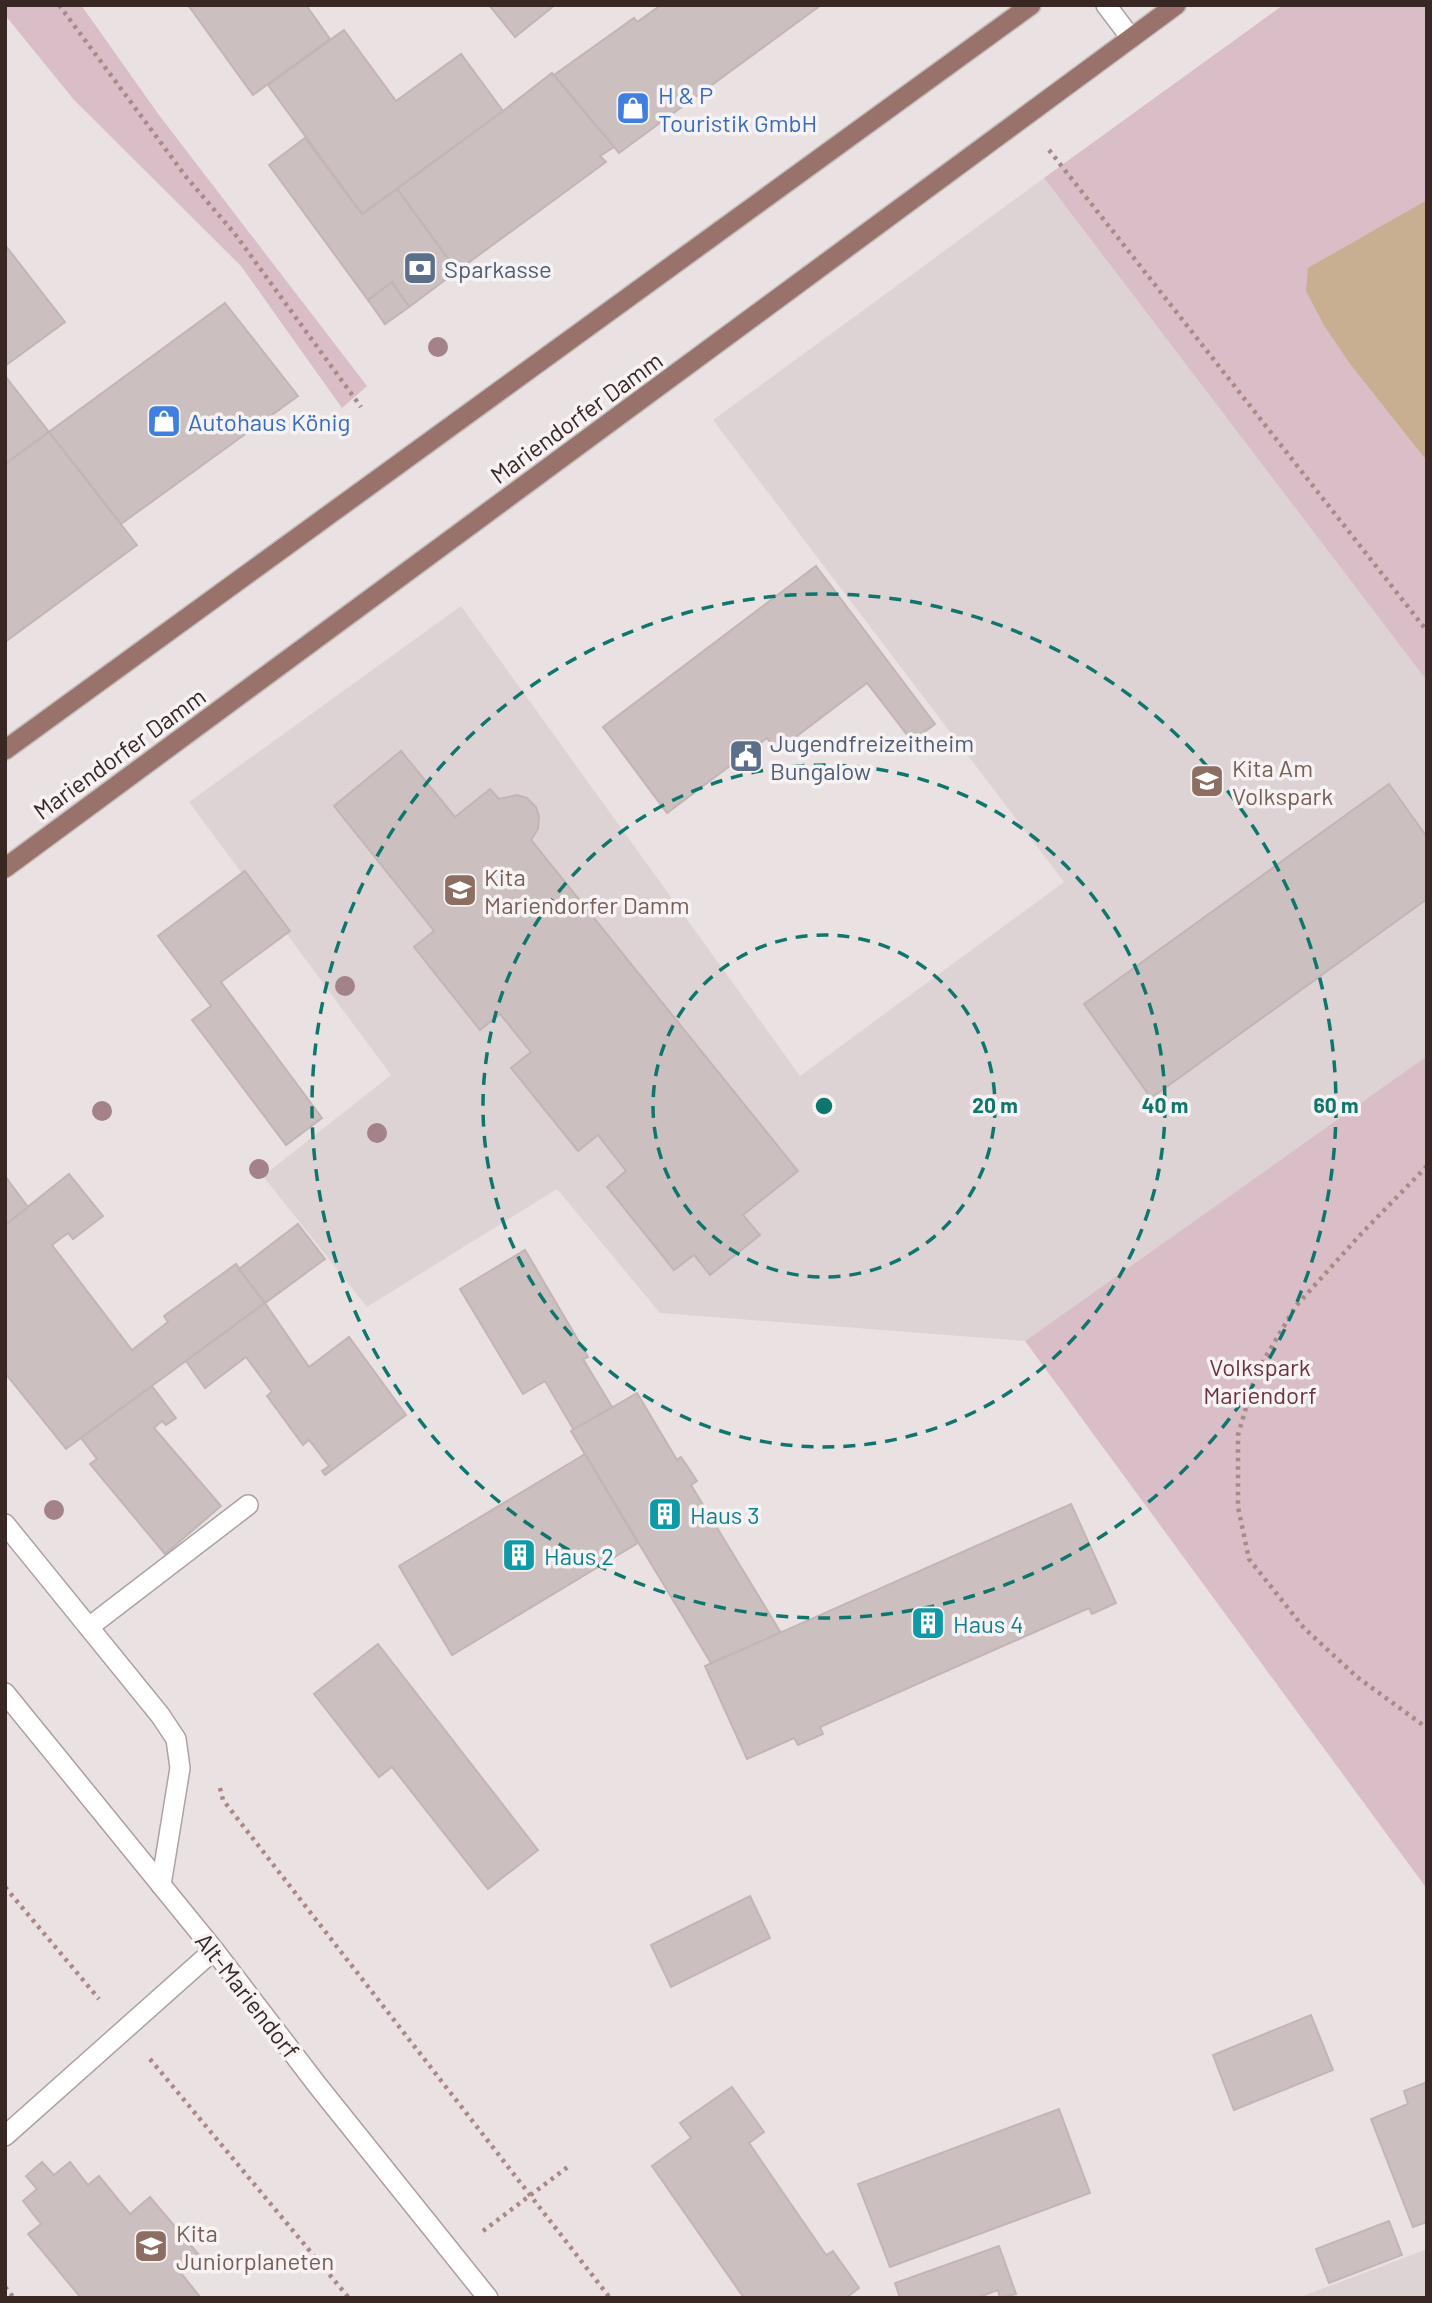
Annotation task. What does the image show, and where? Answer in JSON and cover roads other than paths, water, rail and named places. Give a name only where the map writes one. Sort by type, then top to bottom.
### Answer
[{"type":"main road","points":[[5,750],[1031,5]]},
{"type":"main road","points":[[1106,5],[1131,38]]},
{"type":"main road","name":"Mariendorfer Damm","points":[[5,868],[1175,5]]},
{"type":"main road","points":[[89,1627],[247,1505]]},
{"type":"main road","points":[[5,1524],[160,1715],[176,1739],[180,1768],[161,1885]]},
{"type":"main road","name":"Alt-Mariendorf","points":[[5,1693],[214,1950],[318,2086],[488,2298]]},
{"type":"main road","points":[[5,2136],[214,1950]]},
{"type":"place","name":"H & P Touristik GmbH","points":[[633,108]]},
{"type":"place","name":"Sparkasse","points":[[420,268]]},
{"type":"place","name":"Autohaus König","points":[[164,421]]},
{"type":"place","name":"Jugendfreizeitheim Bungalow","points":[[746,756]]},
{"type":"place","name":"Kita Am Volkspark","points":[[1207,781]]},
{"type":"place","name":"Kita Mariendorfer Damm","points":[[460,890]]},
{"type":"place","name":"Haus 3","points":[[665,1514]]},
{"type":"place","name":"Haus 2","points":[[519,1555]]},
{"type":"place","name":"Haus 4","points":[[928,1623]]},
{"type":"place","name":"Kita Juniorplaneten","points":[[151,2246]]},
{"type":"park label","name":"Volkspark Mariendorf","points":[[1260,1380]]}]
